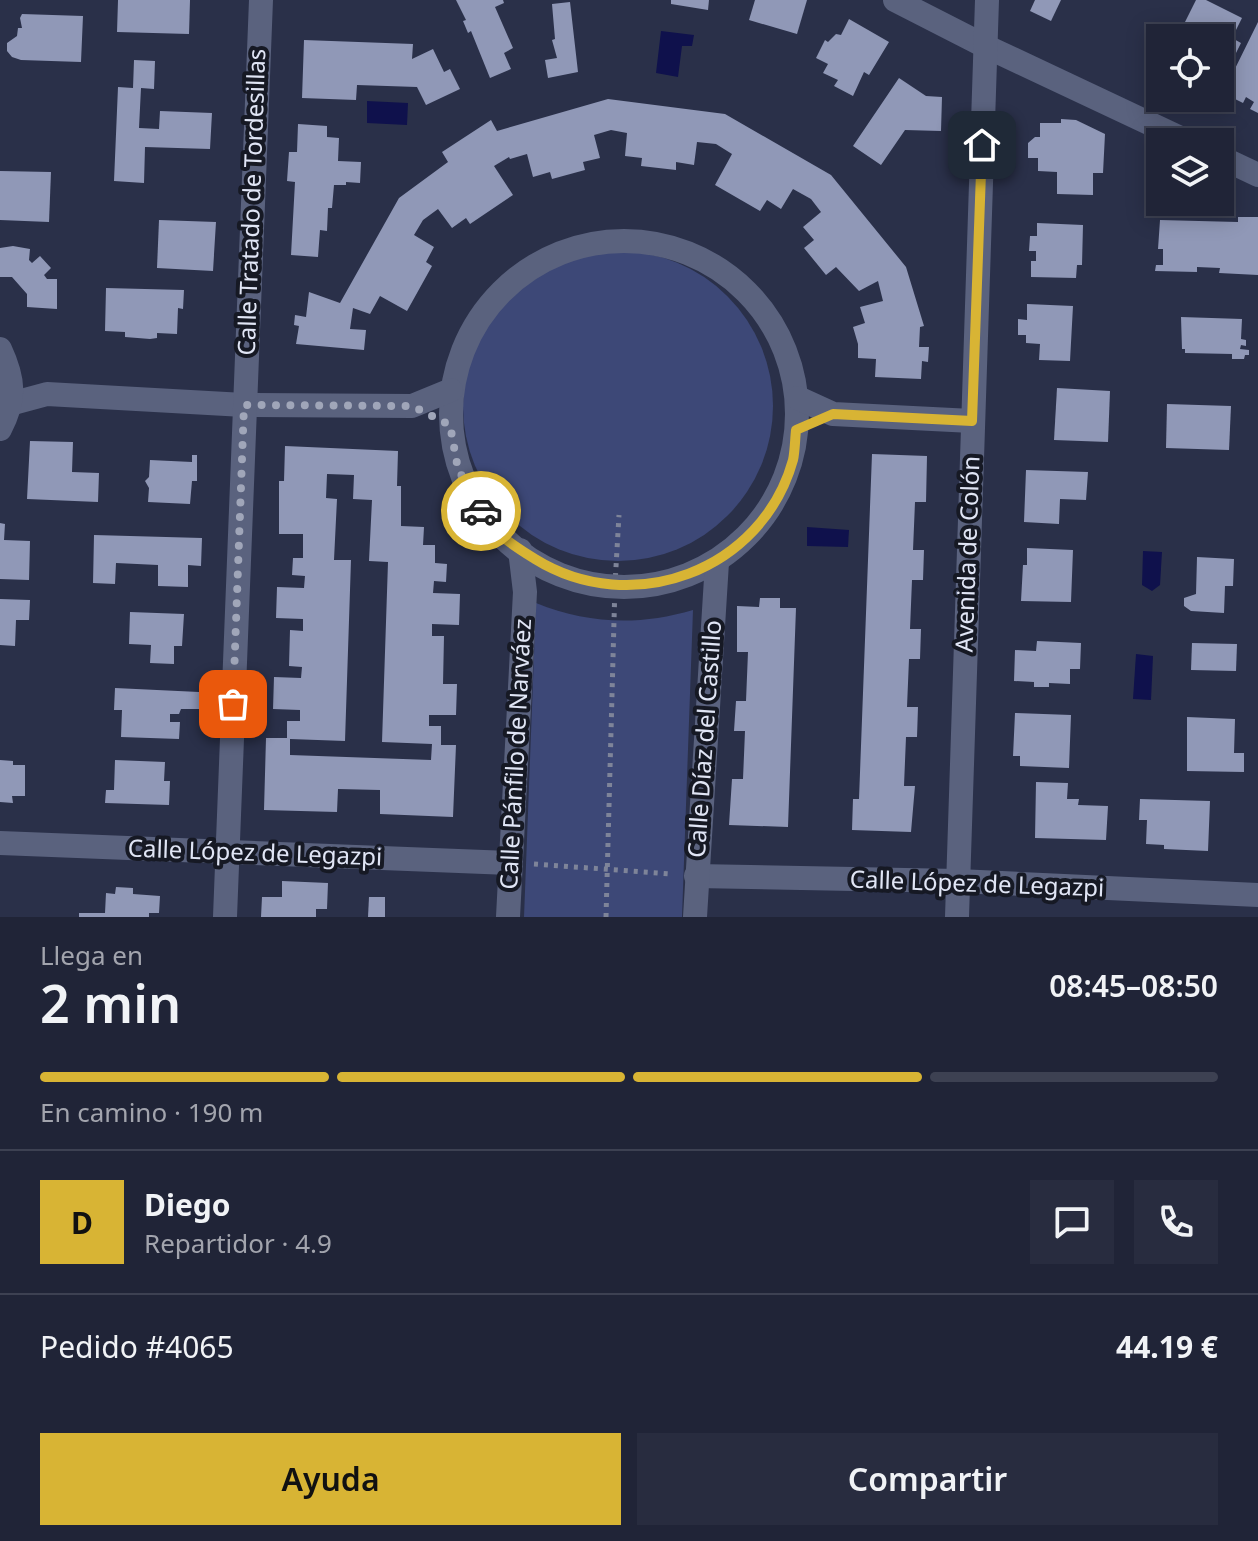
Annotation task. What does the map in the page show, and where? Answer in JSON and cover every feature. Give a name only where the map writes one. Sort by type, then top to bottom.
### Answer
[{"type":"street","name":"Calle Tratado de Tordesillas","points":[[225,917],[261,0]]},
{"type":"street","points":[[895,0],[1159,128]]},
{"type":"street","name":"Avenida de Colón","points":[[957,917],[987,0]]},
{"type":"street","points":[[1234,164],[1258,175]]},
{"type":"street","points":[[597,242],[658,243],[714,264],[760,304],[789,356],[798,398],[793,459],[777,499],[751,534],[717,562],[668,583],[615,584],[571,578],[520,550],[486,521],[458,469],[450,425],[451,390],[462,351],[493,299],[540,261],[597,242]]},
{"type":"street","points":[[0,349],[11,372],[10,404],[0,429]]},
{"type":"street","points":[[11,372],[47,394]]},
{"type":"street","points":[[10,404],[47,394],[244,405],[412,406],[451,390]]},
{"type":"street","points":[[798,398],[833,414],[972,421]]},
{"type":"street","points":[[412,406],[450,425]]},
{"type":"street","points":[[796,430],[833,414]]},
{"type":"street","name":"Calle Pánfilo de Narváez","points":[[508,917],[525,592],[520,550]]},
{"type":"street","name":"Calle Díaz del Castillo","points":[[695,917],[717,562]]},
{"type":"street","name":"Calle Pánfilo de Narváez","points":[[525,592],[546,566]]},
{"type":"street","name":"Calle López de Legazpi","points":[[0,843],[510,863]]},
{"type":"street","name":"Calle López de Legazpi","points":[[696,876],[958,881],[1258,895]]},
{"type":"path","points":[[606,917],[619,515]]},
{"type":"path","points":[[510,863],[696,876]]},
{"type":"shaded area","points":[[661,31],[694,35],[692,46],[682,46],[678,77],[656,73]]},
{"type":"shaded area","points":[[367,101],[408,103],[407,125],[367,123]]},
{"type":"shaded area","points":[[618,251],[663,257],[691,269],[728,296],[755,333],[767,361],[773,406],[767,451],[755,479],[728,516],[691,543],[663,555],[618,561],[573,555],[545,543],[508,516],[481,479],[469,451],[463,406],[469,361],[481,333],[508,296],[545,269],[573,257]]},
{"type":"shaded area","points":[[807,527],[849,530],[848,547],[807,546]]},
{"type":"shaded area","points":[[1143,551],[1162,552],[1160,585],[1152,591],[1142,585]]},
{"type":"shaded area","points":[[536,603],[575,615],[614,620],[653,619],[693,610],[682,917],[524,917]]},
{"type":"shaded area","points":[[1136,654],[1153,656],[1151,700],[1133,699]]},
{"type":"building","points":[[118,0],[190,0],[189,34],[117,32]]},
{"type":"building","points":[[456,0],[503,0],[504,3],[495,7],[513,48],[504,53],[511,69],[490,78]]},
{"type":"building","points":[[671,0],[709,0],[708,10],[671,4]]},
{"type":"building","points":[[755,0],[807,0],[797,34],[749,20]]},
{"type":"building","points":[[1035,0],[1061,0],[1051,21],[1030,11]]},
{"type":"building","points":[[1196,0],[1206,0],[1242,18],[1234,34],[1234,24],[1184,24]]},
{"type":"building","points":[[570,2],[578,72],[548,78],[545,60],[557,58],[552,40],[555,39],[552,4]]},
{"type":"building","points":[[22,14],[83,16],[81,62],[12,57],[7,51],[7,43],[17,36],[18,28],[22,28]]},
{"type":"building","points":[[849,19],[889,42],[869,75],[864,72],[853,96],[834,86],[838,80],[823,73],[828,64],[816,58],[825,40],[828,42],[836,34],[841,35]]},
{"type":"building","points":[[1258,22],[1258,113],[1250,109],[1254,102],[1246,97],[1243,103],[1234,98],[1234,71]]},
{"type":"building","points":[[1234,39],[1241,43],[1234,57]]},
{"type":"building","points":[[304,40],[413,44],[412,59],[433,49],[444,72],[450,69],[460,89],[426,105],[417,87],[357,85],[356,100],[302,98]]},
{"type":"building","points":[[134,60],[155,61],[154,89],[141,88],[139,128],[159,129],[160,111],[212,113],[210,149],[145,147],[144,183],[114,181],[118,87],[133,88]]},
{"type":"building","points":[[899,78],[926,96],[942,97],[941,131],[905,130],[881,165],[853,146]]},
{"type":"building","points":[[608,99],[725,114],[831,175],[906,267],[924,326],[920,327],[919,347],[929,347],[928,362],[922,361],[921,379],[875,377],[876,359],[858,358],[853,327],[865,323],[860,307],[883,301],[878,281],[859,291],[836,267],[826,275],[804,248],[814,240],[803,227],[821,212],[811,199],[793,189],[781,209],[767,200],[760,211],[715,185],[732,154],[716,144],[697,142],[694,165],[676,162],[676,170],[641,166],[642,158],[625,156],[627,133],[611,130],[594,135],[600,158],[583,162],[585,170],[552,179],[550,172],[533,177],[527,154],[509,157],[494,166],[513,195],[470,224],[466,218],[452,228],[438,209],[423,220],[414,235],[434,247],[426,262],[432,266],[407,311],[380,296],[370,314],[353,308],[350,329],[366,330],[364,350],[296,344],[299,326],[294,325],[295,315],[306,317],[309,292],[340,303],[399,198],[448,162],[442,152],[491,120],[497,131]]},
{"type":"building","points":[[1061,119],[1076,120],[1105,134],[1103,173],[1093,173],[1093,195],[1057,194],[1057,172],[1038,171],[1038,158],[1028,158],[1028,143],[1040,137],[1040,123],[1061,123]]},
{"type":"building","points":[[298,124],[327,126],[327,137],[339,138],[338,161],[361,162],[360,183],[334,185],[332,208],[328,208],[327,231],[320,230],[318,257],[291,255],[295,182],[287,181],[289,152],[297,152]]},
{"type":"building","points":[[0,171],[51,172],[49,222],[0,220]]},
{"type":"building","points":[[1238,217],[1258,217],[1258,275],[1219,273],[1220,268],[1197,267],[1197,272],[1155,271],[1156,265],[1163,265],[1163,249],[1158,249],[1160,220],[1238,222]]},
{"type":"building","points":[[159,220],[216,222],[213,271],[157,268]]},
{"type":"building","points":[[1037,223],[1083,225],[1082,265],[1077,265],[1076,278],[1031,277],[1031,261],[1036,261],[1036,251],[1029,251],[1030,236],[1037,236]]},
{"type":"building","points":[[13,246],[30,249],[29,260],[32,263],[40,256],[51,268],[44,275],[47,279],[57,279],[57,309],[27,307],[27,294],[12,277],[0,277],[0,248]]},
{"type":"building","points":[[106,288],[184,290],[183,309],[178,308],[177,334],[157,333],[157,338],[150,339],[125,337],[125,332],[105,331]]},
{"type":"building","points":[[1027,304],[1073,306],[1070,361],[1039,360],[1040,344],[1026,343],[1026,335],[1018,335],[1018,319],[1027,320]]},
{"type":"building","points":[[1181,317],[1242,319],[1241,339],[1246,340],[1246,346],[1241,345],[1240,349],[1249,350],[1249,355],[1245,355],[1244,359],[1232,359],[1232,354],[1185,353],[1182,349]]},
{"type":"building","points":[[1057,388],[1110,391],[1108,442],[1054,440]]},
{"type":"building","points":[[1167,404],[1231,406],[1229,450],[1166,448]]},
{"type":"building","points":[[30,441],[73,442],[72,472],[99,473],[98,502],[27,499]]},
{"type":"building","points":[[285,446],[398,451],[401,526],[424,527],[423,545],[435,545],[435,563],[447,564],[446,582],[434,581],[433,593],[460,594],[459,625],[432,624],[432,636],[444,636],[443,684],[457,684],[456,715],[429,715],[429,726],[441,726],[441,745],[456,745],[453,817],[380,814],[380,790],[338,789],[337,812],[264,810],[266,738],[287,738],[287,721],[300,721],[300,710],[273,709],[274,677],[301,678],[302,667],[289,666],[290,630],[303,631],[303,619],[276,618],[277,587],[304,588],[305,576],[292,575],[293,558],[303,558],[303,534],[279,534],[279,481],[284,481]],"holes":[[[327,474],[354,475],[353,499],[372,500],[369,561],[388,562],[382,742],[432,744],[431,760],[290,755],[290,739],[345,741],[351,560],[334,560],[337,499],[326,498]]]},
{"type":"building","points":[[872,454],[927,456],[926,502],[915,502],[913,550],[924,550],[923,580],[912,580],[910,629],[921,629],[920,659],[909,659],[907,707],[918,707],[917,737],[906,737],[904,786],[915,786],[911,832],[852,830],[853,799],[859,799]]},
{"type":"building","points":[[192,455],[197,455],[197,481],[192,481],[190,504],[148,502],[149,488],[145,481],[149,477],[150,460],[192,462]]},
{"type":"building","points":[[1026,470],[1088,472],[1086,500],[1060,499],[1059,524],[1024,522]]},
{"type":"building","points":[[0,523],[5,524],[4,540],[30,541],[29,580],[0,579]]},
{"type":"building","points":[[94,535],[202,538],[201,566],[188,565],[188,587],[158,586],[158,565],[116,563],[115,584],[93,583]]},
{"type":"building","points":[[1027,548],[1073,550],[1071,602],[1021,601]]},
{"type":"building","points":[[1197,557],[1234,559],[1233,586],[1225,586],[1224,613],[1191,611],[1184,606],[1184,598],[1196,594]]},
{"type":"building","points":[[760,598],[780,598],[780,608],[796,608],[788,827],[729,825],[732,779],[743,779],[745,731],[734,731],[736,701],[746,701],[748,652],[737,652],[737,606],[759,607]]},
{"type":"building","points":[[0,599],[30,600],[29,620],[16,620],[15,646],[0,645]]},
{"type":"building","points":[[130,612],[184,614],[182,646],[174,646],[174,664],[150,663],[151,645],[129,644]]},
{"type":"building","points":[[1037,641],[1081,643],[1080,669],[1070,669],[1070,684],[1049,683],[1049,687],[1034,687],[1034,682],[1014,681],[1015,650],[1036,651]]},
{"type":"building","points":[[1192,643],[1237,644],[1236,671],[1191,670]]},
{"type":"building","points":[[115,688],[199,692],[199,709],[181,709],[179,714],[170,714],[170,722],[180,722],[179,739],[121,737],[122,710],[114,710]]},
{"type":"building","points":[[1015,713],[1071,715],[1069,768],[1020,766],[1020,756],[1013,756]]},
{"type":"building","points":[[1187,717],[1235,719],[1234,753],[1244,753],[1244,772],[1187,771]]},
{"type":"building","points":[[0,760],[25,765],[25,796],[12,796],[13,803],[0,802]]},
{"type":"building","points":[[115,760],[165,762],[164,781],[170,781],[169,805],[105,803],[106,790],[114,790]]},
{"type":"building","points":[[1036,782],[1068,783],[1067,799],[1079,799],[1078,805],[1108,806],[1106,840],[1035,838]]},
{"type":"building","points":[[1140,799],[1210,801],[1208,851],[1164,849],[1164,845],[1146,844],[1147,820],[1139,820]]},
{"type":"building","points":[[282,881],[328,883],[327,909],[316,909],[316,917],[261,917],[262,897],[282,897]]},
{"type":"building","points":[[116,887],[133,888],[133,894],[160,896],[159,913],[149,913],[149,917],[79,917],[79,913],[105,913],[106,893],[115,894]]},
{"type":"building","points":[[369,897],[385,897],[385,917],[368,917]]},
{"type":"way so far","points":[[233,704],[244,405],[412,406],[450,425],[458,469],[481,511]]},
{"type":"route","points":[[481,511],[486,521],[520,550],[571,578],[615,584],[668,583],[717,562],[751,534],[777,499],[793,459],[796,430],[833,414],[972,421],[982,145]]}]
